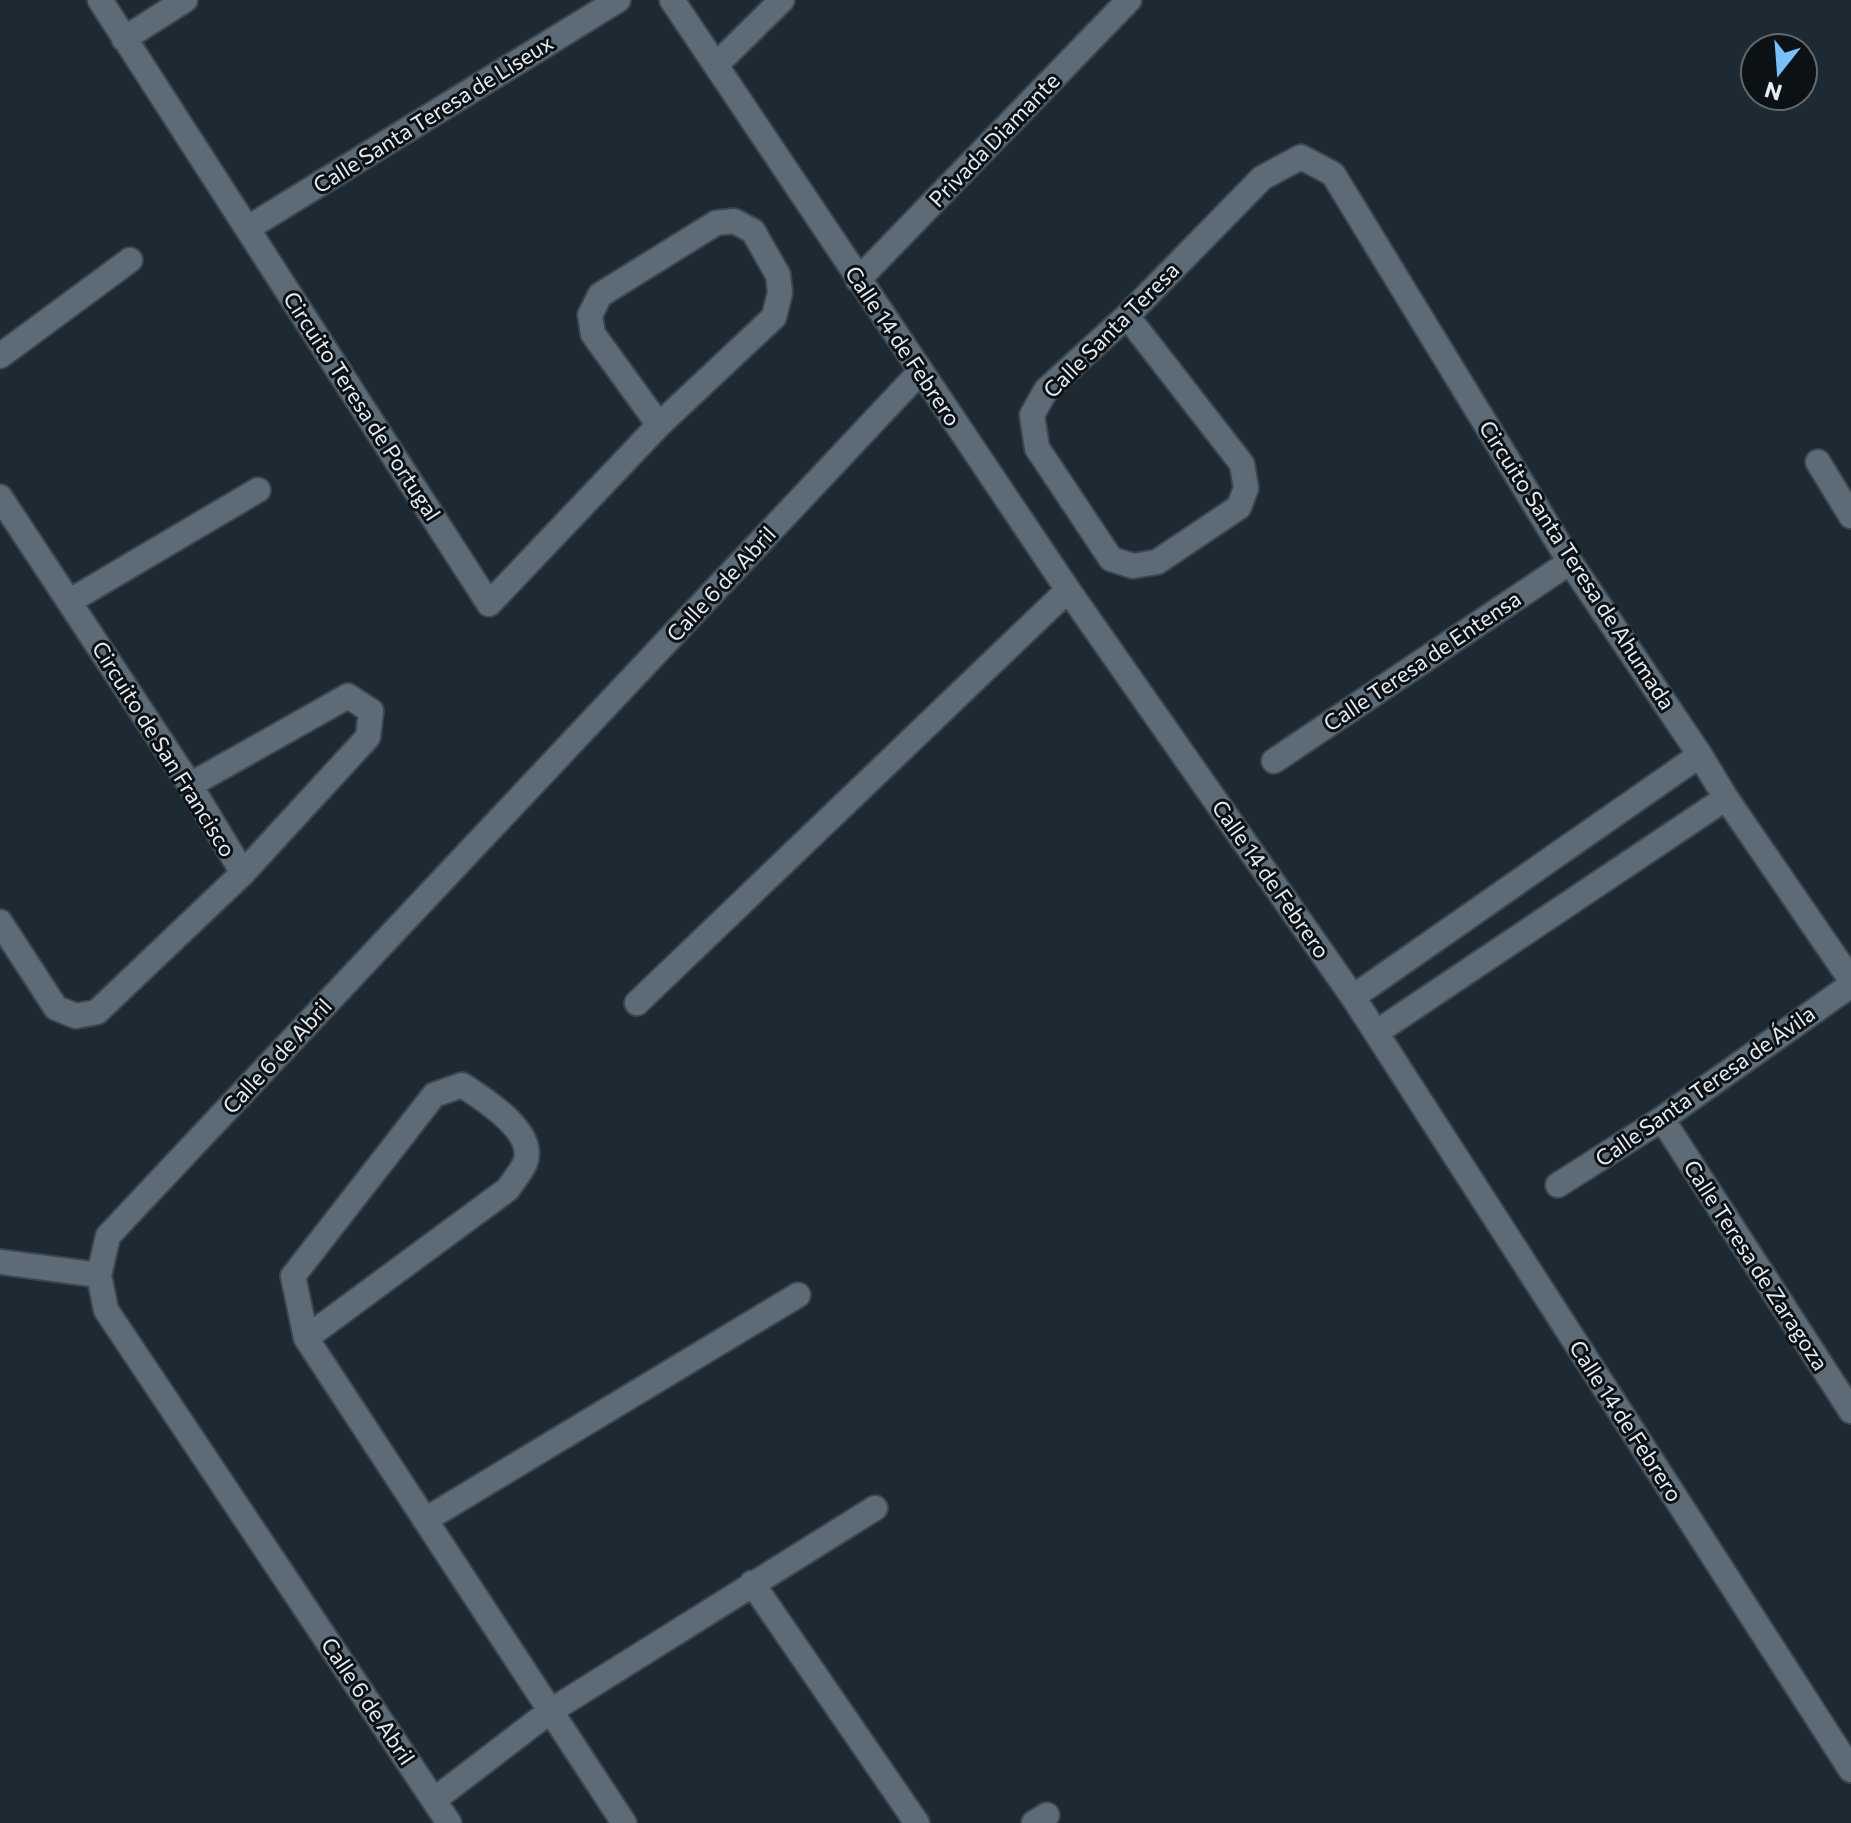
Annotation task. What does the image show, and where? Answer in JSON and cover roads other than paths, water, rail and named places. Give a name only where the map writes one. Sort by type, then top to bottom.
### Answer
[{"type":"street","name":"Circuito Teresa de Portugal","points":[[100,0],[489,604],[659,425],[774,317],[780,293],[778,275],[753,231],[734,221],[716,223],[600,295],[590,315],[593,334],[659,425]]},
{"type":"street","points":[[124,39],[185,0]]},
{"type":"street","name":"Calle Santa Teresa de Liseux","points":[[248,228],[618,0]]},
{"type":"street","name":"Calle 14 de Febrero","points":[[672,0],[1068,590],[1377,1032],[1851,1770]]},
{"type":"street","points":[[716,65],[782,0]]},
{"type":"street","name":"Privada Diamante","points":[[858,280],[1129,0]]},
{"type":"street","name":"Calle Santa Teresa","points":[[1127,316],[1242,464],[1246,488],[1239,507],[1157,562],[1133,566],[1111,559],[1037,448],[1032,415],[1046,390],[1127,316],[1262,178],[1301,157]]},
{"type":"street","name":"Circuito Santa Teresa de Ahumada","points":[[1301,157],[1333,174],[1570,562],[1851,982]]},
{"type":"street","points":[[0,356],[130,260]]},
{"type":"street","name":"Calle 6 de Abril","points":[[449,1823],[106,1310],[99,1275],[108,1236],[920,372]]},
{"type":"street","points":[[1818,462],[1851,516]]},
{"type":"street","points":[[70,601],[258,490]]},
{"type":"street","name":"Circuito de San Francisco","points":[[0,497],[190,785],[243,873],[97,1012],[76,1016],[56,1008],[0,922]]},
{"type":"street","name":"Calle Teresa de Entensa","points":[[1274,761],[1570,562]]},
{"type":"street","points":[[637,1003],[1068,590]]},
{"type":"street","points":[[190,785],[348,696],[371,711],[368,737],[243,873]]},
{"type":"street","points":[[1353,997],[1700,755]]},
{"type":"street","points":[[1377,1032],[1726,798]]},
{"type":"street","name":"Calle Santa Teresa de Ávila","points":[[1558,1185],[1662,1119],[1851,982]]},
{"type":"street","points":[[306,1338],[508,1189],[526,1161],[524,1137],[489,1102],[462,1085],[434,1095],[293,1276],[306,1338],[624,1823]]},
{"type":"street","name":"Calle Teresa de Zaragoza","points":[[1662,1119],[1851,1411]]},
{"type":"street","points":[[0,1262],[99,1275]]},
{"type":"street","points":[[425,1520],[798,1295]]},
{"type":"street","points":[[434,1800],[549,1712],[875,1508]]},
{"type":"street","points":[[752,1583],[917,1823]]}]
